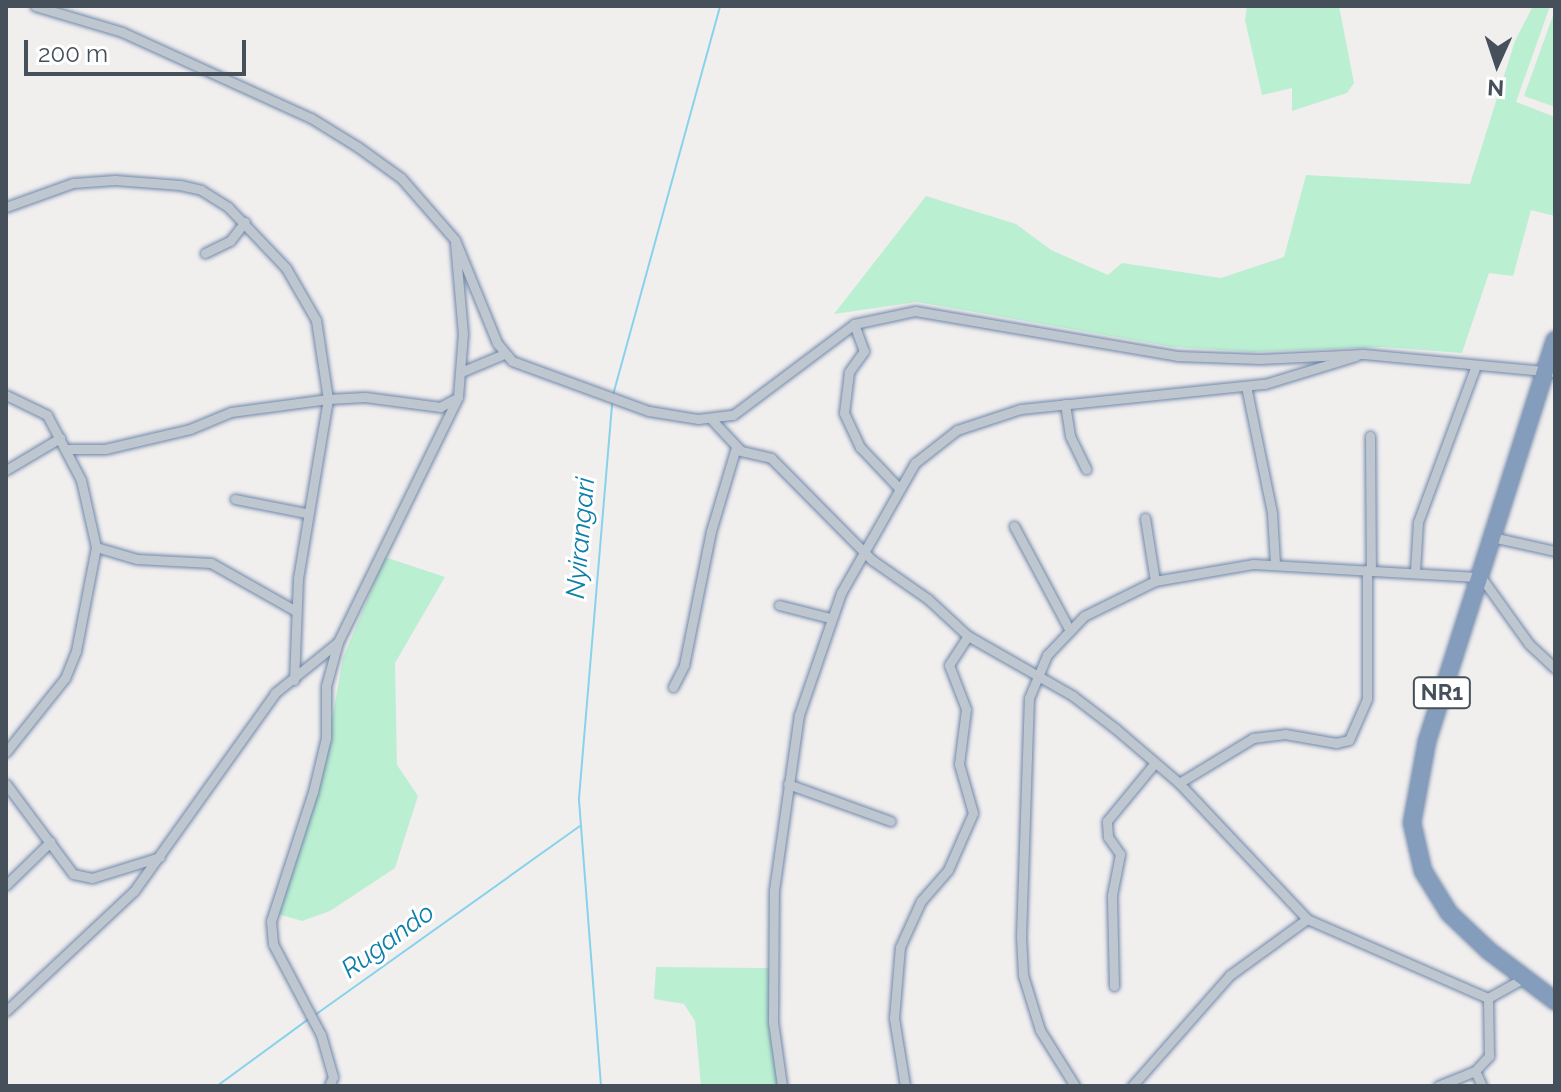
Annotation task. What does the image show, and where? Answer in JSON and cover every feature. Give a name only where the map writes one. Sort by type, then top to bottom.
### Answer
[{"type":"highway","name":"NR1","points":[[1555,340],[1550,372],[1492,537],[1420,766],[1414,838],[1423,871],[1449,913],[1555,1001]]},
{"type":"street","points":[[35,6],[122,32],[311,118],[401,178],[455,240],[504,354],[536,373],[627,406],[712,420],[743,410],[854,324],[892,313],[934,311],[1177,356],[1260,359],[1363,354],[1550,372]]},
{"type":"street","points":[[6,207],[57,185],[145,180],[201,190],[245,222],[286,268],[316,320],[328,399],[306,513],[294,610],[294,680]]},
{"type":"street","points":[[205,253],[230,241],[245,222]]},
{"type":"street","points":[[329,1086],[333,1077],[321,1035],[270,933],[313,792],[326,738],[326,686],[338,642],[458,397],[461,372],[455,240]]},
{"type":"street","points":[[854,324],[864,351],[849,372],[846,421],[860,447],[898,487]]},
{"type":"street","points":[[461,372],[504,354]]},
{"type":"street","points":[[782,1086],[773,1022],[773,923],[799,715],[830,618],[863,548],[898,487],[924,452],[957,430],[1021,409],[1246,386],[1296,377],[1363,354]]},
{"type":"street","points":[[1415,571],[1418,522],[1476,365]]},
{"type":"street","points":[[1246,386],[1272,513],[1275,563]]},
{"type":"street","points":[[6,395],[47,415],[81,480],[96,547],[76,651],[65,678],[6,752]]},
{"type":"street","points":[[65,449],[105,449],[190,429],[231,412],[328,399],[365,397],[440,407],[458,397]]},
{"type":"street","points":[[1065,404],[1070,436],[1086,469]]},
{"type":"street","points":[[712,420],[736,447],[771,458],[863,548],[968,636],[1073,696],[1179,783],[1307,919],[1488,998]]},
{"type":"street","points":[[1179,783],[1253,738],[1285,734],[1336,743],[1349,740],[1367,699],[1370,436]]},
{"type":"street","points":[[6,470],[60,438]]},
{"type":"street","points":[[673,687],[684,665],[711,531],[736,447]]},
{"type":"street","points":[[235,499],[306,513]]},
{"type":"street","points":[[1145,518],[1155,581]]},
{"type":"street","points":[[1014,526],[1069,629]]},
{"type":"street","points":[[1492,537],[1555,551]]},
{"type":"street","points":[[96,547],[137,559],[211,563],[294,610]]},
{"type":"street","points":[[1075,1086],[1040,1030],[1023,975],[1026,720],[1036,675],[1069,629],[1099,607],[1155,581],[1212,568],[1275,563],[1415,571],[1481,577],[1539,656],[1555,668]]},
{"type":"street","points":[[779,605],[830,618]]},
{"type":"street","points":[[905,1086],[894,1018],[900,947],[921,901],[948,870],[973,813],[959,764],[966,709],[949,665],[968,636]]},
{"type":"street","points":[[6,1011],[118,906],[160,857],[244,731],[278,690],[338,642]]},
{"type":"street","points":[[1114,986],[1113,885],[1120,852],[1108,837],[1107,821],[1154,764]]},
{"type":"street","points":[[6,784],[66,868],[83,878],[160,857]]},
{"type":"street","points":[[788,784],[890,821]]},
{"type":"street","points":[[6,885],[50,842]]},
{"type":"street","points":[[1132,1086],[1230,975],[1307,919]]},
{"type":"street","points":[[1488,998],[1524,978]]},
{"type":"street","points":[[1438,1086],[1475,1071],[1489,1056],[1492,1040],[1488,998]]},
{"type":"street","points":[[1475,1071],[1482,1086]]},
{"type":"green space","points":[[1247,6],[1339,6],[1354,83],[1347,93],[1292,111],[1292,88],[1262,95],[1245,20]]},
{"type":"green space","points":[[1533,6],[1550,6],[1516,102],[1555,117],[1555,216],[1531,210],[1513,276],[1489,273],[1462,353],[1383,347],[1253,352],[1173,347],[917,302],[834,314],[926,196],[1016,224],[1051,250],[1108,275],[1122,263],[1221,278],[1284,257],[1306,175],[1470,184],[1515,41]]},
{"type":"green space","points":[[1555,10],[1555,107],[1524,96]]},
{"type":"green space","points":[[385,557],[445,577],[395,663],[397,765],[418,796],[395,868],[330,911],[302,921],[278,914],[320,786],[343,658]]},
{"type":"green space","points":[[656,967],[770,968],[779,1086],[701,1086],[695,1021],[684,1004],[654,999]]},
{"type":"waterway","name":"Nyirangari","points":[[613,395],[720,6]]},
{"type":"waterway","name":"Nyirangari","points":[[601,1086],[579,798],[612,402]]},
{"type":"waterway","name":"Rugando","points":[[315,1015],[580,826]]},
{"type":"waterway","name":"Rugando","points":[[217,1086],[310,1018]]}]
